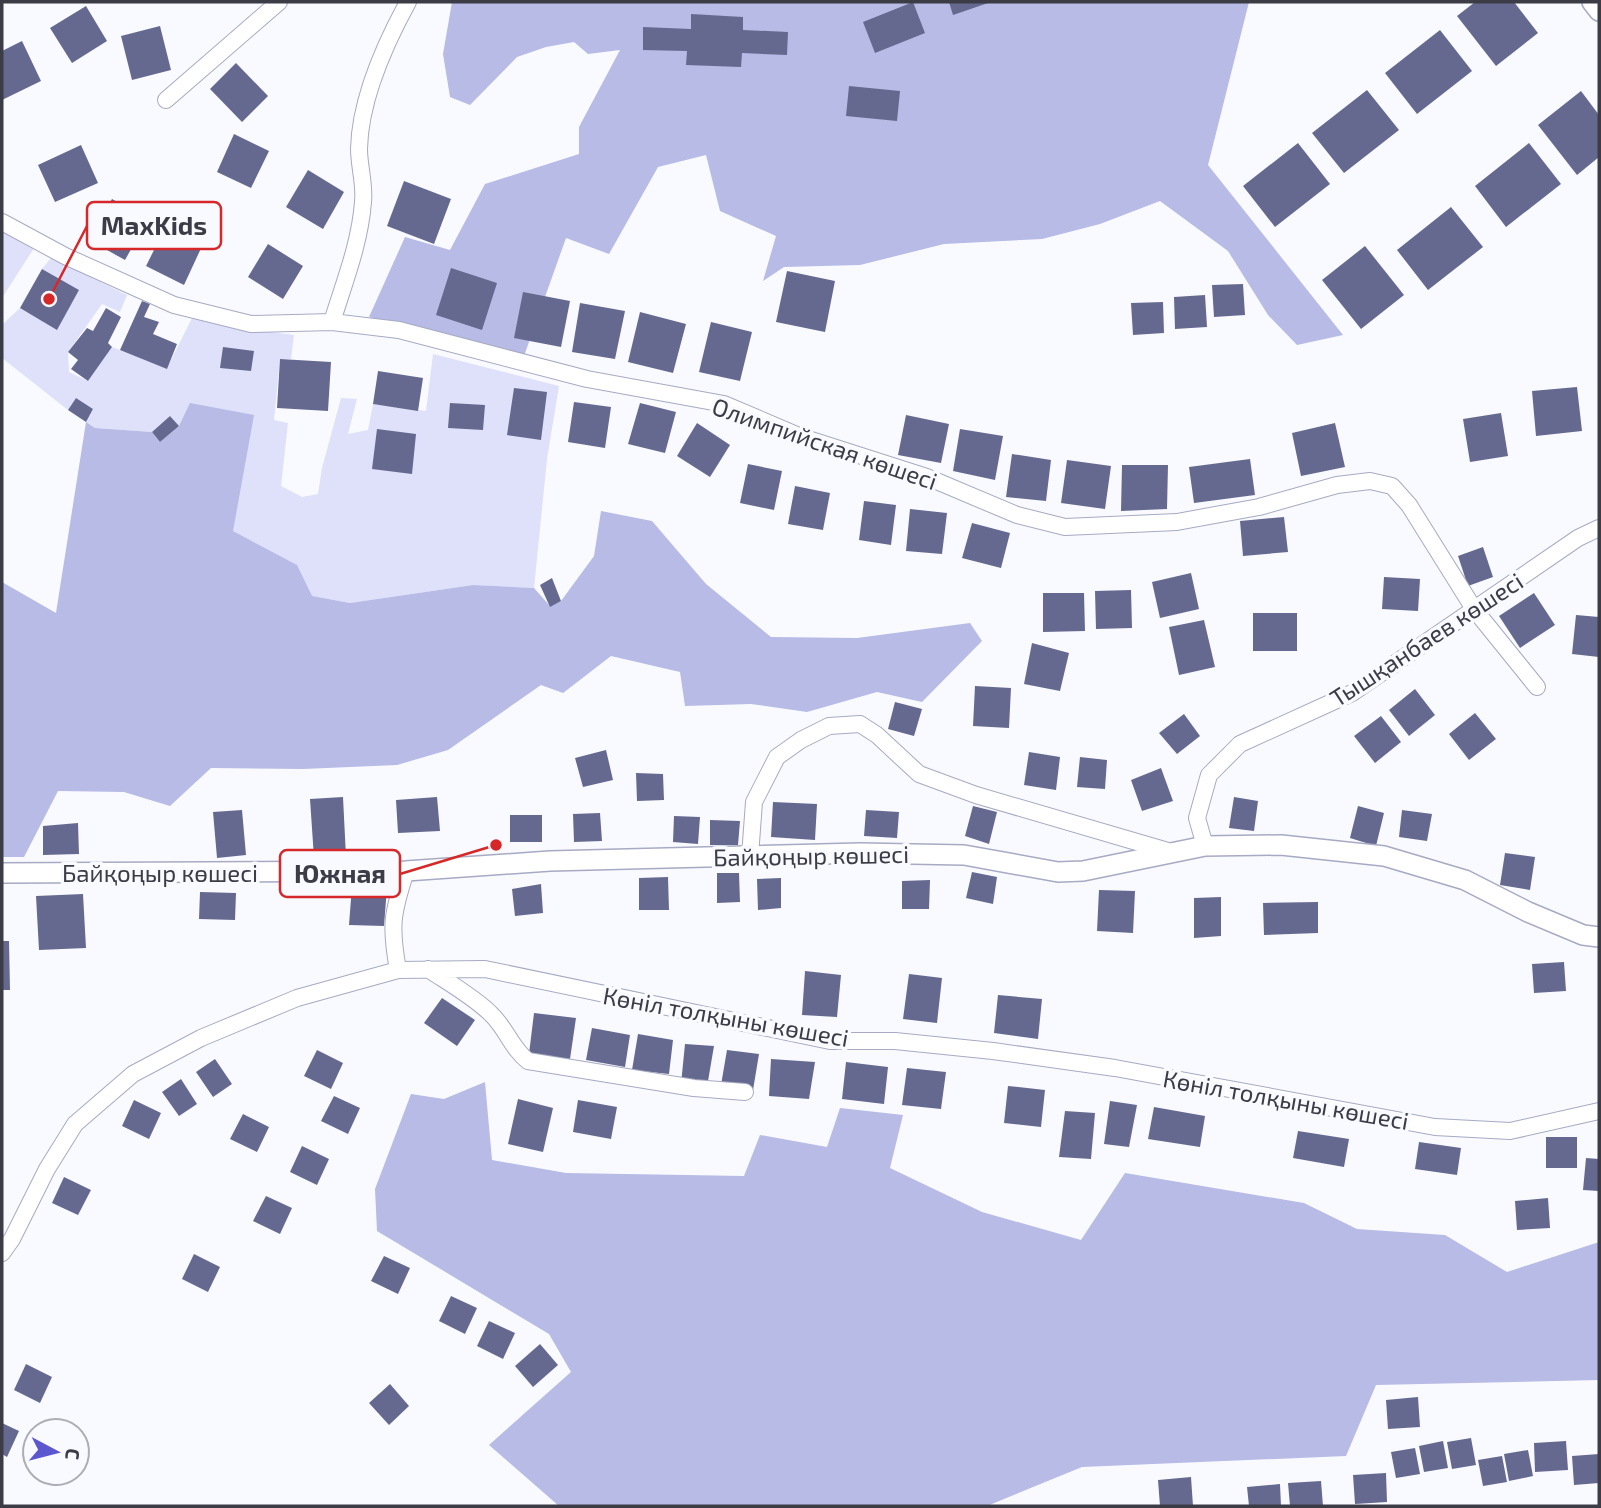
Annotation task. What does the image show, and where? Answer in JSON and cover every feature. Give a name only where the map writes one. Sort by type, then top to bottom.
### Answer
[{"type":"street","points":[[166,100],[279,2]]},
{"type":"street","points":[[332,322],[353,256],[363,201],[359,148],[367,100],[388,38],[408,2]]},
{"type":"street","points":[[1592,2],[1599,11]]},
{"type":"street","name":"Олимпийская көшесі","points":[[2,222],[65,256],[174,305],[251,324],[332,322],[399,330],[587,379],[724,404],[799,436],[927,477],[1017,515],[1065,527],[1177,522],[1259,507],[1337,485],[1370,481],[1392,486],[1409,505],[1474,609]]},
{"type":"street","name":"Тышқанбаев көшесі","points":[[1205,846],[1197,818],[1209,775],[1240,744],[1352,693],[1578,538],[1599,528]]},
{"type":"street","points":[[1474,609],[1537,687]]},
{"type":"street","points":[[750,856],[754,802],[778,757],[801,740],[829,726],[860,724],[877,734],[919,774],[976,795],[1171,852]]},
{"type":"street","name":"Байқоңыр көшесі","points":[[2,873],[407,871],[550,861],[860,853],[964,855],[1058,872],[1083,871],[1205,846],[1281,845],[1384,856],[1465,880],[1528,912],[1583,934],[1599,937]]},
{"type":"street","points":[[398,970],[392,937],[393,918],[407,871]]},
{"type":"street","points":[[429,969],[491,1014],[513,1042],[518,1054],[528,1061],[694,1088],[744,1092]]},
{"type":"street","name":"Көніл толқыны көшесі","points":[[2,1253],[12,1240],[47,1169],[75,1124],[133,1074],[201,1038],[297,999],[398,970],[485,969],[830,1041],[907,1042],[1101,1066],[1436,1127],[1510,1131],[1599,1111]]},
{"type":"shaded area","points":[[452,2],[1249,2],[1208,165],[1343,335],[1297,345],[1268,315],[1228,251],[1160,201],[1100,224],[1042,239],[944,244],[860,265],[784,267],[763,281],[776,236],[720,211],[706,155],[658,167],[609,254],[566,238],[524,356],[369,317],[405,237],[450,250],[485,184],[579,154],[579,127],[620,50],[588,54],[574,42],[546,47],[517,57],[470,105],[450,97],[443,54]]},
{"type":"shaded area","points":[[2,228],[36,245],[2,298]]},
{"type":"shaded area","points":[[51,258],[127,295],[120,312],[102,304],[68,352],[69,372],[88,381],[112,347],[167,368],[192,318],[225,326],[294,335],[291,359],[280,359],[274,420],[288,423],[281,486],[302,497],[318,494],[322,468],[341,398],[357,399],[348,434],[368,430],[373,404],[426,411],[433,354],[559,386],[547,459],[534,588],[473,585],[350,603],[311,596],[296,565],[233,531],[179,426],[170,416],[152,432],[95,428],[86,422],[93,409],[76,398],[68,410],[2,358],[2,322],[20,308],[57,329],[79,290],[42,269]]},
{"type":"shaded area","points":[[190,403],[254,415],[233,531],[297,565],[312,596],[350,603],[473,585],[534,588],[550,606],[561,601],[594,556],[601,511],[652,521],[706,584],[771,637],[857,638],[970,623],[982,641],[922,702],[877,692],[807,712],[751,704],[685,706],[680,672],[611,656],[563,693],[541,685],[448,750],[397,765],[303,769],[211,768],[170,806],[124,792],[58,791],[24,857],[2,857],[2,582],[56,613],[86,422],[95,428],[152,432],[160,442],[179,426]]},
{"type":"shaded area","points":[[485,1082],[492,1160],[566,1173],[744,1176],[760,1135],[827,1147],[840,1108],[903,1115],[890,1168],[982,1212],[1081,1240],[1125,1173],[1304,1203],[1357,1229],[1445,1235],[1507,1272],[1599,1242],[1599,1380],[1376,1385],[1346,1456],[1082,1467],[987,1506],[559,1506],[489,1445],[571,1372],[549,1334],[377,1231],[375,1189],[411,1094],[444,1099]]},
{"type":"building","points":[[913,2],[925,33],[875,53],[863,22]]},
{"type":"building","points":[[949,2],[991,2],[953,15]]},
{"type":"building","points":[[1475,2],[1514,2],[1538,33],[1496,66],[1457,16]]},
{"type":"building","points":[[86,6],[107,41],[72,63],[50,28]]},
{"type":"building","points":[[691,14],[743,17],[743,30],[788,32],[787,55],[742,53],[741,67],[686,65],[687,51],[643,50],[643,27],[691,29]]},
{"type":"building","points":[[160,26],[171,70],[132,80],[121,36]]},
{"type":"building","points":[[1440,30],[1472,71],[1417,114],[1385,73]]},
{"type":"building","points":[[22,41],[41,81],[2,100],[2,51]]},
{"type":"building","points":[[236,63],[268,96],[242,122],[210,89]]},
{"type":"building","points":[[849,86],[900,91],[897,121],[846,116]]},
{"type":"building","points":[[1367,90],[1399,130],[1344,173],[1312,133]]},
{"type":"building","points":[[1581,91],[1599,115],[1599,157],[1577,175],[1538,125]]},
{"type":"building","points":[[234,134],[269,151],[251,188],[217,172]]},
{"type":"building","points":[[1298,143],[1330,184],[1275,227],[1243,186]]},
{"type":"building","points":[[1529,143],[1561,184],[1506,227],[1475,186]]},
{"type":"building","points":[[81,145],[98,183],[55,202],[38,165]]},
{"type":"building","points":[[308,170],[344,192],[323,229],[286,207]]},
{"type":"building","points":[[404,181],[451,199],[434,244],[387,226]]},
{"type":"building","points":[[112,199],[148,219],[125,260],[89,240]]},
{"type":"building","points":[[1451,207],[1483,247],[1428,290],[1397,250]]},
{"type":"building","points":[[166,226],[203,244],[184,285],[146,266]]},
{"type":"building","points":[[268,244],[303,266],[283,299],[248,277]]},
{"type":"building","points":[[1365,246],[1404,295],[1361,329],[1322,280]]},
{"type":"building","points":[[451,268],[497,283],[482,330],[436,315]]},
{"type":"building","points":[[42,269],[79,290],[57,330],[20,308]]},
{"type":"building","points":[[787,271],[835,281],[825,332],[776,322]]},
{"type":"building","points":[[1243,284],[1245,315],[1214,317],[1212,285]]},
{"type":"building","points":[[523,292],[570,301],[561,347],[514,338]]},
{"type":"building","points":[[1205,295],[1207,327],[1175,329],[1174,297]]},
{"type":"building","points":[[142,301],[150,304],[144,317],[159,322],[153,334],[177,344],[167,369],[120,350]]},
{"type":"building","points":[[1163,302],[1164,333],[1133,335],[1131,303]]},
{"type":"building","points":[[580,303],[625,311],[615,359],[572,352]]},
{"type":"building","points":[[106,308],[121,317],[108,343],[112,347],[88,381],[71,369],[78,360],[68,352],[87,328],[93,331]]},
{"type":"building","points":[[640,312],[686,324],[673,373],[628,362]]},
{"type":"building","points":[[711,322],[752,332],[740,381],[699,372]]},
{"type":"building","points":[[223,347],[254,351],[251,371],[220,368]]},
{"type":"building","points":[[280,359],[331,362],[328,411],[277,408]]},
{"type":"building","points":[[378,371],[423,378],[418,411],[373,404]]},
{"type":"building","points":[[1577,387],[1582,431],[1536,436],[1532,391]]},
{"type":"building","points":[[514,388],[547,392],[541,440],[507,435]]},
{"type":"building","points":[[76,398],[93,409],[86,422],[68,410]]},
{"type":"building","points":[[574,402],[611,407],[605,448],[568,442]]},
{"type":"building","points":[[450,403],[485,405],[483,430],[448,428]]},
{"type":"building","points":[[640,403],[676,412],[665,453],[628,444]]},
{"type":"building","points":[[1501,413],[1508,456],[1470,462],[1463,419]]},
{"type":"building","points":[[906,415],[949,424],[941,463],[898,455]]},
{"type":"building","points":[[170,416],[179,426],[160,442],[152,432]]},
{"type":"building","points":[[697,423],[730,445],[710,477],[677,456]]},
{"type":"building","points":[[1335,423],[1345,467],[1301,476],[1292,433]]},
{"type":"building","points":[[377,429],[416,434],[412,474],[372,469]]},
{"type":"building","points":[[960,429],[1003,436],[995,480],[953,471]]},
{"type":"building","points":[[1012,454],[1051,460],[1046,501],[1006,497]]},
{"type":"building","points":[[1250,459],[1255,495],[1194,503],[1189,467]]},
{"type":"building","points":[[1067,460],[1111,466],[1105,509],[1061,503]]},
{"type":"building","points":[[748,464],[782,471],[774,510],[740,503]]},
{"type":"building","points":[[1122,465],[1168,465],[1167,509],[1121,511]]},
{"type":"building","points":[[795,486],[830,493],[823,530],[788,524]]},
{"type":"building","points":[[864,501],[896,505],[891,545],[859,540]]},
{"type":"building","points":[[910,509],[947,513],[942,554],[906,551]]},
{"type":"building","points":[[1284,517],[1288,552],[1243,556],[1240,521]]},
{"type":"building","points":[[972,523],[1010,533],[1001,568],[962,558]]},
{"type":"building","points":[[1483,547],[1493,577],[1468,586],[1458,556]]},
{"type":"building","points":[[1191,573],[1199,609],[1160,618],[1152,582]]},
{"type":"building","points":[[1384,577],[1420,579],[1418,611],[1382,609]]},
{"type":"building","points":[[552,578],[561,601],[550,607],[540,585]]},
{"type":"building","points":[[1131,590],[1132,628],[1096,629],[1095,591]]},
{"type":"building","points":[[1043,593],[1084,593],[1085,631],[1043,632]]},
{"type":"building","points":[[1534,593],[1555,625],[1520,648],[1499,616]]},
{"type":"building","points":[[1253,613],[1297,613],[1297,651],[1253,651]]},
{"type":"building","points":[[1576,615],[1599,617],[1599,657],[1572,654]]},
{"type":"building","points":[[1204,620],[1215,667],[1179,675],[1169,627]]},
{"type":"building","points":[[1032,643],[1069,653],[1060,691],[1024,684]]},
{"type":"building","points":[[975,686],[1011,688],[1009,728],[973,726]]},
{"type":"building","points":[[1415,689],[1435,715],[1409,736],[1389,710]]},
{"type":"building","points":[[895,702],[922,709],[914,736],[888,729]]},
{"type":"building","points":[[1475,713],[1496,739],[1469,760],[1449,734]]},
{"type":"building","points":[[1184,714],[1200,736],[1177,754],[1159,733]]},
{"type":"building","points":[[1381,716],[1401,742],[1375,763],[1354,736]]},
{"type":"building","points":[[606,750],[613,780],[583,787],[575,758]]},
{"type":"building","points":[[1029,752],[1060,757],[1056,790],[1024,785]]},
{"type":"building","points":[[1080,757],[1107,760],[1105,789],[1077,787]]},
{"type":"building","points":[[1161,768],[1173,801],[1142,811],[1131,780]]},
{"type":"building","points":[[636,773],[663,774],[664,800],[637,801]]},
{"type":"building","points":[[343,797],[346,857],[314,858],[310,799]]},
{"type":"building","points":[[437,797],[440,831],[398,833],[396,800]]},
{"type":"building","points":[[1234,797],[1258,801],[1254,831],[1229,828]]},
{"type":"building","points":[[773,802],[817,804],[815,840],[771,837]]},
{"type":"building","points":[[973,806],[997,812],[989,844],[965,836]]},
{"type":"building","points":[[1358,806],[1384,813],[1376,846],[1350,838]]},
{"type":"building","points":[[242,810],[246,855],[217,858],[213,812]]},
{"type":"building","points":[[866,810],[899,812],[897,838],[864,836]]},
{"type":"building","points":[[1402,810],[1432,814],[1427,841],[1399,837]]},
{"type":"building","points":[[600,813],[602,841],[574,842],[573,814]]},
{"type":"building","points":[[510,815],[542,815],[542,842],[510,842]]},
{"type":"building","points":[[674,816],[700,817],[698,844],[673,842]]},
{"type":"building","points":[[710,820],[740,821],[738,845],[710,845]]},
{"type":"building","points":[[78,823],[79,854],[43,855],[43,826]]},
{"type":"building","points":[[1505,853],[1535,857],[1530,890],[1500,885]]},
{"type":"building","points":[[972,872],[997,877],[993,904],[966,898]]},
{"type":"building","points":[[717,873],[739,873],[740,902],[717,903]]},
{"type":"building","points":[[668,877],[669,910],[639,910],[639,878]]},
{"type":"building","points":[[781,878],[781,908],[758,910],[757,879]]},
{"type":"building","points":[[930,880],[929,909],[902,909],[902,881]]},
{"type":"building","points":[[541,884],[543,913],[515,916],[512,889]]},
{"type":"building","points":[[352,886],[387,887],[384,926],[349,925]]},
{"type":"building","points":[[1099,890],[1135,891],[1133,933],[1097,931]]},
{"type":"building","points":[[200,892],[236,893],[235,920],[199,919]]},
{"type":"building","points":[[83,894],[86,948],[39,950],[36,896]]},
{"type":"building","points":[[1221,897],[1221,936],[1194,938],[1194,898]]},
{"type":"building","points":[[1318,902],[1318,933],[1264,935],[1263,903]]},
{"type":"building","points":[[2,941],[9,941],[10,990],[2,990]]},
{"type":"building","points":[[1564,962],[1566,991],[1534,993],[1532,964]]},
{"type":"building","points":[[805,971],[841,975],[837,1017],[802,1015]]},
{"type":"building","points":[[909,974],[942,978],[937,1023],[903,1019]]},
{"type":"building","points":[[998,995],[1042,999],[1038,1039],[994,1033]]},
{"type":"building","points":[[442,998],[475,1020],[457,1046],[424,1023]]},
{"type":"building","points":[[534,1013],[576,1018],[570,1059],[529,1054]]},
{"type":"building","points":[[592,1028],[630,1035],[625,1067],[586,1060]]},
{"type":"building","points":[[638,1034],[673,1040],[669,1074],[632,1070]]},
{"type":"building","points":[[685,1044],[714,1046],[707,1087],[681,1084]]},
{"type":"building","points":[[317,1050],[343,1063],[331,1089],[304,1076]]},
{"type":"building","points":[[727,1050],[759,1054],[753,1090],[721,1085]]},
{"type":"building","points":[[215,1059],[232,1084],[213,1097],[196,1072]]},
{"type":"building","points":[[771,1059],[815,1062],[809,1099],[769,1096]]},
{"type":"building","points":[[846,1062],[888,1067],[884,1104],[842,1099]]},
{"type":"building","points":[[907,1068],[946,1072],[941,1109],[902,1105]]},
{"type":"building","points":[[181,1079],[197,1104],[179,1116],[162,1092]]},
{"type":"building","points":[[1008,1086],[1045,1090],[1041,1127],[1004,1123]]},
{"type":"building","points":[[334,1096],[360,1108],[348,1134],[321,1121]]},
{"type":"building","points":[[518,1099],[553,1108],[543,1152],[508,1144]]},
{"type":"building","points":[[134,1100],[161,1113],[149,1139],[122,1126]]},
{"type":"building","points":[[578,1100],[617,1107],[611,1139],[573,1132]]},
{"type":"building","points":[[1110,1101],[1137,1105],[1129,1147],[1104,1144]]},
{"type":"building","points":[[1154,1107],[1205,1116],[1200,1147],[1148,1139]]},
{"type":"building","points":[[1065,1111],[1095,1113],[1091,1159],[1059,1157]]},
{"type":"building","points":[[243,1114],[269,1127],[257,1152],[230,1139]]},
{"type":"building","points":[[1298,1131],[1349,1139],[1344,1167],[1293,1158]]},
{"type":"building","points":[[1546,1137],[1577,1137],[1577,1168],[1546,1168]]},
{"type":"building","points":[[1419,1142],[1461,1148],[1457,1175],[1415,1169]]},
{"type":"building","points":[[302,1146],[329,1159],[317,1185],[290,1172]]},
{"type":"building","points":[[1586,1158],[1599,1159],[1599,1191],[1583,1190]]},
{"type":"building","points":[[64,1177],[91,1190],[78,1215],[52,1203]]},
{"type":"building","points":[[266,1196],[292,1208],[280,1234],[253,1221]]},
{"type":"building","points":[[1548,1198],[1550,1228],[1517,1230],[1515,1201]]},
{"type":"building","points":[[194,1254],[220,1267],[208,1292],[182,1279]]},
{"type":"building","points":[[384,1256],[410,1268],[398,1294],[371,1281]]},
{"type":"building","points":[[451,1296],[477,1308],[465,1334],[439,1321]]},
{"type":"building","points":[[489,1321],[515,1333],[503,1359],[477,1346]]},
{"type":"building","points":[[540,1344],[558,1365],[533,1387],[515,1366]]},
{"type":"building","points":[[26,1364],[52,1377],[40,1403],[14,1390]]},
{"type":"building","points":[[390,1384],[409,1406],[389,1425],[369,1403]]},
{"type":"building","points":[[1418,1397],[1420,1427],[1388,1429],[1386,1400]]},
{"type":"building","points":[[2,1423],[19,1431],[7,1457],[2,1454]]},
{"type":"building","points":[[1471,1438],[1476,1465],[1452,1469],[1447,1442]]},
{"type":"building","points":[[1443,1441],[1448,1468],[1424,1472],[1419,1446]]},
{"type":"building","points":[[1566,1441],[1568,1470],[1535,1472],[1534,1443]]},
{"type":"building","points":[[1415,1448],[1420,1474],[1396,1478],[1391,1452]]},
{"type":"building","points":[[1528,1450],[1533,1476],[1509,1481],[1504,1454]]},
{"type":"building","points":[[1599,1454],[1599,1483],[1574,1485],[1572,1456]]},
{"type":"building","points":[[1502,1456],[1507,1482],[1483,1486],[1478,1460]]},
{"type":"building","points":[[1386,1473],[1387,1502],[1355,1504],[1353,1475]]},
{"type":"building","points":[[1191,1477],[1193,1506],[1160,1506],[1158,1480]]},
{"type":"building","points":[[1321,1481],[1323,1506],[1290,1506],[1288,1483]]},
{"type":"building","points":[[1280,1484],[1281,1506],[1249,1506],[1247,1487]]},
{"type":"place","name":"MaxKids","points":[[49,299]]},
{"type":"place","name":"Южная","points":[[496,845]]}]
